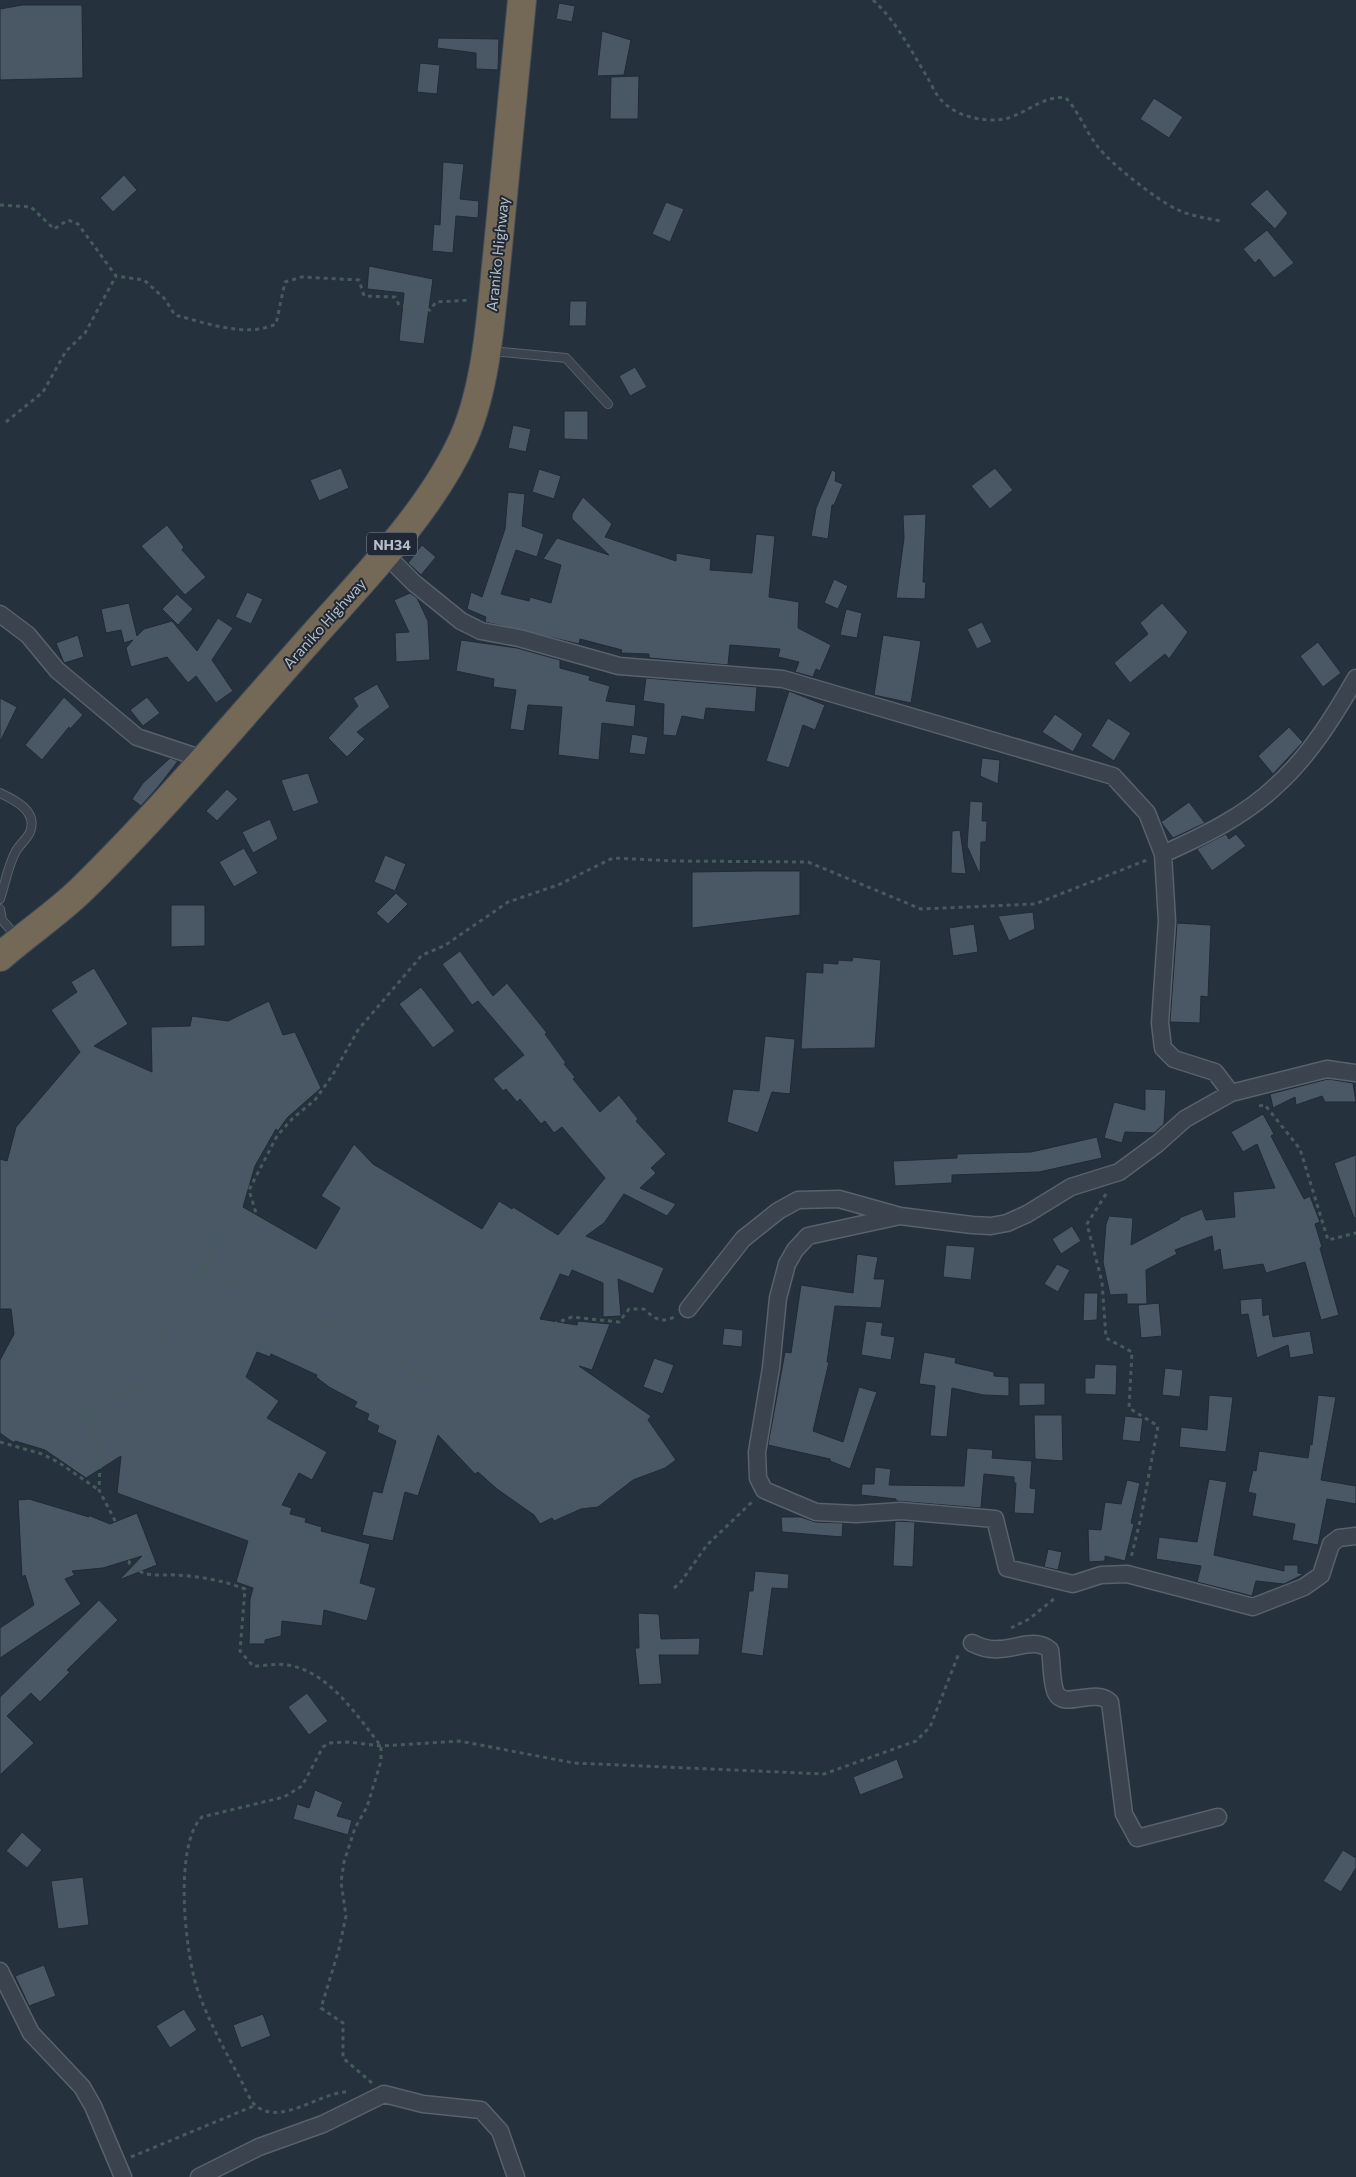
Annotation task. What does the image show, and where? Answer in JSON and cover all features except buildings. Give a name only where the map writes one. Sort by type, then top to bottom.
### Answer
[{"type":"highway","name":"Araniko Highway","points":[[10,948],[77,894],[203,758],[384,554],[427,499],[464,437],[475,402],[492,301],[522,0]]},
{"type":"street","points":[[384,554],[414,583],[461,621],[481,630],[518,638],[619,666],[783,679],[1113,776],[1146,813],[1163,854],[1167,921],[1160,1023],[1163,1048],[1174,1059],[1215,1072],[1230,1093]]},
{"type":"street","points":[[0,614],[28,634],[57,670],[138,737],[203,758]]},
{"type":"street","points":[[1163,854],[1204,835],[1254,804],[1277,786],[1310,749],[1356,678]]},
{"type":"street","points":[[688,1309],[743,1239],[778,1211],[798,1200],[839,1199],[900,1216],[972,1225],[991,1226],[1007,1223],[1027,1214],[1071,1187],[1119,1172],[1157,1144],[1185,1119],[1230,1093],[1327,1069],[1356,1072]]},
{"type":"street","points":[[900,1216],[808,1236],[795,1250],[787,1264],[778,1298],[771,1368],[757,1452],[758,1478],[764,1490],[816,1512],[856,1514],[901,1511],[995,1519],[1007,1568],[1074,1584],[1101,1575],[1127,1574],[1253,1607],[1304,1587],[1321,1575],[1331,1544],[1339,1538],[1356,1536]]},
{"type":"street","points":[[972,1643],[980,1647],[999,1650],[1037,1644],[1045,1646],[1050,1650],[1056,1692],[1061,1698],[1068,1700],[1098,1695],[1110,1702],[1124,1814],[1137,1838],[1218,1816]]},
{"type":"street","points":[[0,1971],[31,2033],[82,2088],[93,2106],[120,2170]]},
{"type":"street","points":[[199,2177],[259,2147],[323,2124],[384,2094],[423,2104],[481,2110],[500,2131],[516,2177]]},
{"type":"lane","points":[[485,350],[566,358],[608,404]]},
{"type":"lane","points":[[0,793],[19,802],[27,810],[31,825],[31,831],[16,850],[0,900]]},
{"type":"lane","points":[[0,910],[10,948]]},
{"type":"path","points":[[873,0],[886,12],[941,100],[952,110],[970,118],[996,120],[1016,117],[1048,98],[1066,98],[1098,148],[1142,185],[1174,208],[1196,217],[1221,221]]},
{"type":"path","points":[[0,204],[31,207],[54,229],[68,220],[78,224],[116,276],[144,280],[164,298],[175,315],[220,327],[263,330],[276,324],[285,282],[302,277],[359,280],[364,296],[395,297],[400,305],[430,310],[436,302],[492,301]]},
{"type":"path","points":[[6,422],[43,392],[66,351],[86,333],[116,276]]},
{"type":"path","points":[[99,1490],[100,1464],[97,1445],[82,1411],[124,1391],[139,1389],[143,1385],[163,1329],[186,1304],[195,1279],[210,1259],[220,1232],[228,1226],[247,1227],[255,1222],[256,1213],[250,1190],[265,1156],[277,1136],[293,1118],[315,1100],[332,1076],[358,1030],[379,1004],[422,956],[444,946],[508,902],[558,885],[613,858],[675,861],[808,862],[922,908],[1035,904],[1163,854]]},
{"type":"path","points":[[1256,1106],[1265,1105],[1300,1149],[1328,1240],[1356,1233]]},
{"type":"path","points":[[1119,1172],[1087,1224],[1102,1282],[1106,1338],[1132,1352],[1129,1408],[1158,1426],[1141,1518],[1127,1574]]},
{"type":"path","points":[[202,1268],[335,1328],[417,1375],[443,1384],[463,1357],[472,1352],[514,1352],[531,1344],[556,1323],[572,1317],[619,1322],[629,1309],[644,1309],[654,1318],[661,1321],[668,1320],[688,1309]]},
{"type":"path","points":[[0,1442],[42,1454],[58,1462],[99,1490],[132,1553],[129,1564],[135,1570],[161,1576],[176,1574],[235,1585],[245,1589],[240,1651],[253,1666],[286,1665],[315,1676],[331,1687],[382,1746],[381,1761],[367,1807],[355,1828],[344,1862],[342,1882],[346,1916],[339,1949],[321,2008],[343,2023],[343,2058],[384,2094]]},
{"type":"path","points":[[674,1588],[680,1583],[707,1545],[764,1490]]},
{"type":"path","points":[[1007,1631],[1029,1619],[1074,1584]]},
{"type":"path","points":[[384,2094],[343,2092],[277,2114],[256,2106],[220,2042],[198,1992],[189,1954],[185,1920],[185,1873],[189,1839],[196,1822],[202,1817],[284,1797],[295,1792],[307,1779],[323,1748],[329,1744],[348,1742],[382,1746],[459,1741],[574,1763],[824,1774],[916,1741],[930,1727],[957,1654],[972,1643]]},
{"type":"path","points":[[120,2170],[256,2106]]}]
